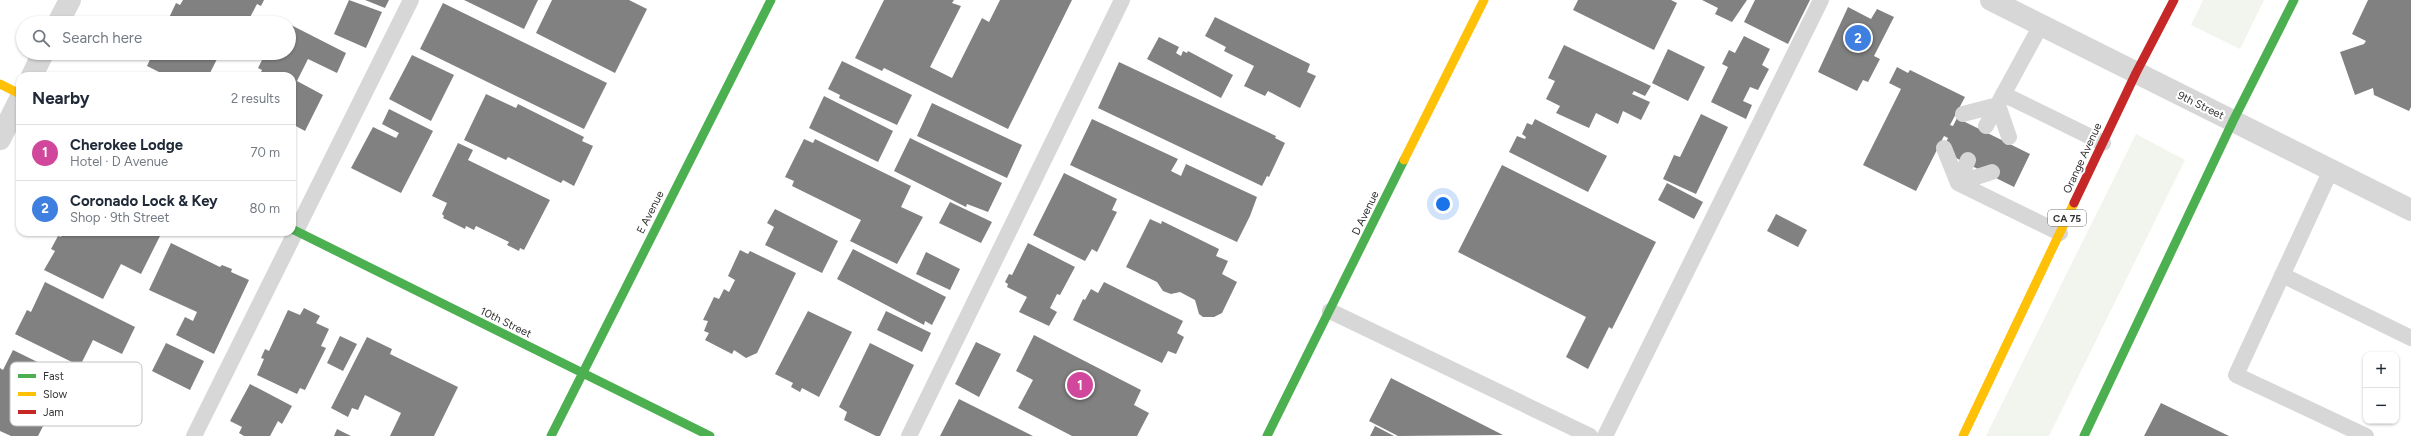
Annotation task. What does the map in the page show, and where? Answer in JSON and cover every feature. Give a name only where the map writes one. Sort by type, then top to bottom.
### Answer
[{"type":"main road","name":"E Avenue","points":[[551,436],[771,0]]},
{"type":"main road","name":"D Avenue","points":[[1268,436],[1484,0]]},
{"type":"main road","name":"Orange Avenue","points":[[1963,436],[2136,73],[2174,0]]},
{"type":"main road","points":[[2084,436],[2233,121],[2294,0]]},
{"type":"main road","points":[[0,84],[16,92]]},
{"type":"main road","name":"10th Street","points":[[296,231],[710,436]]},
{"type":"street","points":[[62,16],[70,0]]},
{"type":"street","name":"9th Street","points":[[1991,0],[2411,210]]},
{"type":"street","points":[[34,72],[40,60]]},
{"type":"street","points":[[0,139],[16,107]]},
{"type":"lane","points":[[296,226],[412,0]]},
{"type":"lane","points":[[909,436],[1122,0]]},
{"type":"lane","points":[[1605,436],[1821,0]]},
{"type":"lane","points":[[1986,126],[2041,25]]},
{"type":"lane","points":[[2000,99],[2009,137]]},
{"type":"lane","points":[[1963,114],[2000,99],[2103,143]]},
{"type":"lane","points":[[1944,148],[1958,184],[2060,232]]},
{"type":"lane","points":[[1958,184],[1968,160]]},
{"type":"lane","points":[[2331,170],[2236,375],[2366,436]]},
{"type":"lane","points":[[1958,184],[1992,172]]},
{"type":"lane","points":[[194,436],[291,236]]},
{"type":"lane","points":[[2282,275],[2411,338]]},
{"type":"lane","points":[[1330,311],[1590,436]]},
{"type":"shaded area","points":[[2203,0],[2264,0],[2240,49],[2191,25]]},
{"type":"shaded area","points":[[2136,134],[2185,160],[2049,436],[1986,436]]},
{"type":"building","points":[[183,0],[264,0],[261,6],[257,4],[251,16],[170,16],[176,3],[180,5]]},
{"type":"building","points":[[349,0],[382,12],[366,48],[334,34]]},
{"type":"building","points":[[365,0],[389,0],[385,8]]},
{"type":"building","points":[[464,0],[538,0],[524,29]]},
{"type":"building","points":[[552,0],[629,0],[647,9],[615,73],[536,33]]},
{"type":"building","points":[[884,0],[954,0],[952,3],[961,6],[930,67],[952,78],[982,18],[989,22],[1000,0],[1072,0],[1008,129],[884,68],[882,71],[855,58]]},
{"type":"building","points":[[1578,0],[1671,0],[1677,3],[1654,50],[1573,10]]},
{"type":"building","points":[[1702,0],[1747,0],[1732,22],[1715,14],[1718,8]]},
{"type":"building","points":[[1755,0],[1810,0],[1788,44],[1744,22]]},
{"type":"building","points":[[2368,0],[2411,0],[2411,107],[2409,111],[2374,95],[2373,88],[2355,95],[2340,52],[2364,44],[2366,41],[2352,34]]},
{"type":"building","points":[[443,3],[607,83],[584,129],[420,49]]},
{"type":"building","points":[[1848,7],[1871,19],[1877,9],[1894,17],[1874,56],[1880,59],[1868,82],[1863,80],[1857,91],[1818,72]]},
{"type":"building","points":[[1215,17],[1310,64],[1307,72],[1316,76],[1300,108],[1268,91],[1265,96],[1244,86],[1254,66],[1224,51],[1226,47],[1205,36]]},
{"type":"building","points":[[296,28],[346,53],[337,73],[308,59],[297,81],[323,95],[305,131],[296,126],[296,72],[261,72],[262,70],[258,68],[262,60],[296,60]]},
{"type":"building","points":[[1744,36],[1770,49],[1762,65],[1769,69],[1758,90],[1750,87],[1743,101],[1752,105],[1746,119],[1711,102],[1728,67],[1722,64],[1729,50],[1735,53]]},
{"type":"building","points":[[1159,37],[1179,47],[1176,53],[1181,56],[1183,51],[1187,53],[1188,51],[1233,75],[1221,98],[1147,59]]},
{"type":"building","points":[[1564,45],[1651,86],[1645,96],[1634,91],[1632,94],[1650,102],[1641,120],[1623,111],[1618,124],[1596,113],[1589,128],[1556,113],[1560,106],[1546,99],[1555,81],[1548,78]]},
{"type":"building","points":[[1668,49],[1705,67],[1688,101],[1652,83]]},
{"type":"building","points":[[412,55],[454,75],[431,121],[389,99]]},
{"type":"building","points":[[150,60],[216,60],[210,72],[159,72],[147,66]]},
{"type":"building","points":[[842,61],[912,95],[897,125],[839,98],[840,95],[828,89]]},
{"type":"building","points":[[1119,62],[1276,136],[1275,138],[1285,143],[1269,177],[1267,176],[1262,186],[1098,108]]},
{"type":"building","points":[[1897,67],[1908,73],[1910,70],[1965,97],[1950,125],[1953,126],[1957,118],[2030,154],[2014,187],[1942,151],[1948,138],[1944,136],[1916,191],[1863,165],[1901,89],[1889,83]]},
{"type":"building","points":[[486,94],[516,108],[518,104],[584,137],[582,141],[593,146],[574,186],[563,180],[561,183],[508,157],[506,160],[464,140]]},
{"type":"building","points":[[824,96],[893,131],[878,162],[809,128]]},
{"type":"building","points":[[932,103],[1022,145],[1007,178],[917,136]]},
{"type":"building","points":[[389,109],[433,131],[401,193],[351,168],[373,127],[396,138],[399,133],[382,124]]},
{"type":"building","points":[[1701,114],[1728,127],[1696,194],[1663,179],[1674,155],[1680,157]]},
{"type":"building","points":[[1092,119],[1178,159],[1171,171],[1181,176],[1186,164],[1257,197],[1250,216],[1237,242],[1070,165]]},
{"type":"building","points":[[1535,119],[1607,156],[1588,192],[1509,152],[1517,136],[1525,139],[1526,137],[1522,134],[1527,123],[1532,125]]},
{"type":"building","points":[[910,138],[1002,183],[988,212],[967,204],[966,207],[894,171]]},
{"type":"building","points":[[804,139],[813,143],[815,139],[911,186],[901,207],[923,217],[897,264],[850,241],[861,220],[792,186],[794,181],[785,177]]},
{"type":"building","points":[[458,143],[473,150],[468,160],[550,200],[524,250],[520,248],[519,251],[507,245],[509,242],[476,226],[474,230],[466,226],[465,229],[443,218],[444,216],[442,214],[447,203],[432,196]]},
{"type":"building","points":[[1502,165],[1656,242],[1612,329],[1609,327],[1588,369],[1566,357],[1586,317],[1458,252]]},
{"type":"building","points":[[1064,173],[1117,199],[1112,210],[1117,212],[1097,252],[1092,249],[1085,261],[1033,235]]},
{"type":"building","points":[[1667,183],[1703,202],[1694,219],[1658,200]]},
{"type":"building","points":[[950,202],[992,222],[981,243],[939,223]]},
{"type":"building","points":[[775,209],[838,241],[822,273],[765,245],[774,227],[767,223]]},
{"type":"building","points":[[1776,214],[1807,230],[1798,247],[1767,231]]},
{"type":"building","points":[[1150,219],[1161,224],[1162,221],[1219,249],[1216,256],[1228,261],[1222,274],[1237,282],[1222,313],[1214,317],[1203,317],[1199,314],[1195,300],[1180,292],[1171,294],[1163,291],[1157,282],[1126,267]]},
{"type":"building","points":[[58,236],[160,236],[141,274],[121,264],[103,299],[44,270],[55,251],[51,249]]},
{"type":"building","points":[[171,243],[220,267],[222,265],[232,269],[231,272],[249,280],[214,354],[176,335],[185,317],[193,321],[197,312],[149,290]]},
{"type":"building","points":[[1028,243],[1075,267],[1060,295],[1057,294],[1050,308],[1057,312],[1049,326],[1019,312],[1027,297],[1007,287],[1008,284],[1005,282],[1009,274],[1012,275]]},
{"type":"building","points":[[853,249],[946,297],[932,325],[925,321],[924,325],[837,279]]},
{"type":"building","points":[[740,250],[748,254],[750,251],[796,273],[757,353],[746,358],[734,350],[732,354],[705,340],[709,333],[704,331],[708,321],[703,320],[714,297],[719,299],[724,289],[729,292],[735,280],[728,276]]},
{"type":"building","points":[[926,252],[960,269],[950,290],[916,274]]},
{"type":"building","points":[[45,282],[135,327],[122,354],[93,340],[82,362],[72,362],[15,334],[27,310],[31,312]]},
{"type":"building","points":[[1104,282],[1183,321],[1177,333],[1184,337],[1176,354],[1168,351],[1162,363],[1073,320],[1083,299],[1085,300],[1091,289],[1098,293]]},
{"type":"building","points":[[304,308],[320,316],[316,323],[329,329],[321,346],[326,348],[305,390],[300,388],[297,394],[257,375],[264,359],[261,358],[265,349],[269,351],[288,310],[300,315]]},
{"type":"building","points":[[808,311],[852,332],[819,397],[802,388],[800,392],[791,387],[793,383],[775,374]]},
{"type":"building","points":[[886,311],[931,333],[922,352],[877,330]]},
{"type":"building","points":[[1034,335],[1141,390],[1134,405],[1149,413],[1137,436],[1072,436],[1018,408],[1033,380],[1016,371]]},
{"type":"building","points":[[340,336],[357,344],[343,371],[327,363]]},
{"type":"building","points":[[367,337],[392,349],[390,354],[458,387],[434,436],[390,436],[401,413],[365,395],[358,410],[352,408],[348,417],[331,408]]},
{"type":"building","points":[[976,342],[1001,354],[979,397],[955,384]]},
{"type":"building","points":[[166,343],[204,361],[190,390],[152,371]]},
{"type":"building","points":[[870,343],[914,365],[880,436],[876,436],[844,420],[847,412],[839,407]]},
{"type":"building","points":[[13,350],[37,362],[10,362],[10,426],[43,426],[38,436],[11,436],[0,431],[0,368],[3,370]]},
{"type":"building","points":[[1391,378],[1503,435],[1398,436],[1369,421]]},
{"type":"building","points":[[250,384],[292,406],[282,424],[278,421],[270,436],[244,436],[239,433],[242,427],[230,421]]},
{"type":"building","points":[[959,399],[1033,436],[940,436]]},
{"type":"building","points":[[2161,403],[2229,436],[2144,436]]},
{"type":"building","points":[[1375,426],[1394,436],[1370,436]]},
{"type":"building","points":[[337,429],[351,436],[334,436]]},
{"type":"traffic: fast","points":[[551,436],[771,0]]},
{"type":"traffic: fast","points":[[2084,436],[2233,121],[2294,0]]},
{"type":"traffic: fast","points":[[1267,436],[1404,160]]},
{"type":"traffic: fast","points":[[296,231],[710,436]]},
{"type":"traffic: slow","points":[[1404,160],[1484,0]]},
{"type":"traffic: slow","points":[[0,84],[16,92]]},
{"type":"traffic: slow","points":[[1963,436],[2074,203]]},
{"type":"traffic: jam","points":[[2074,203],[2136,73],[2174,0]]},
{"type":"place","name":"Coronado Lock & Key","points":[[1858,38]]},
{"type":"place","name":"Cherokee Lodge","points":[[1080,385]]}]
